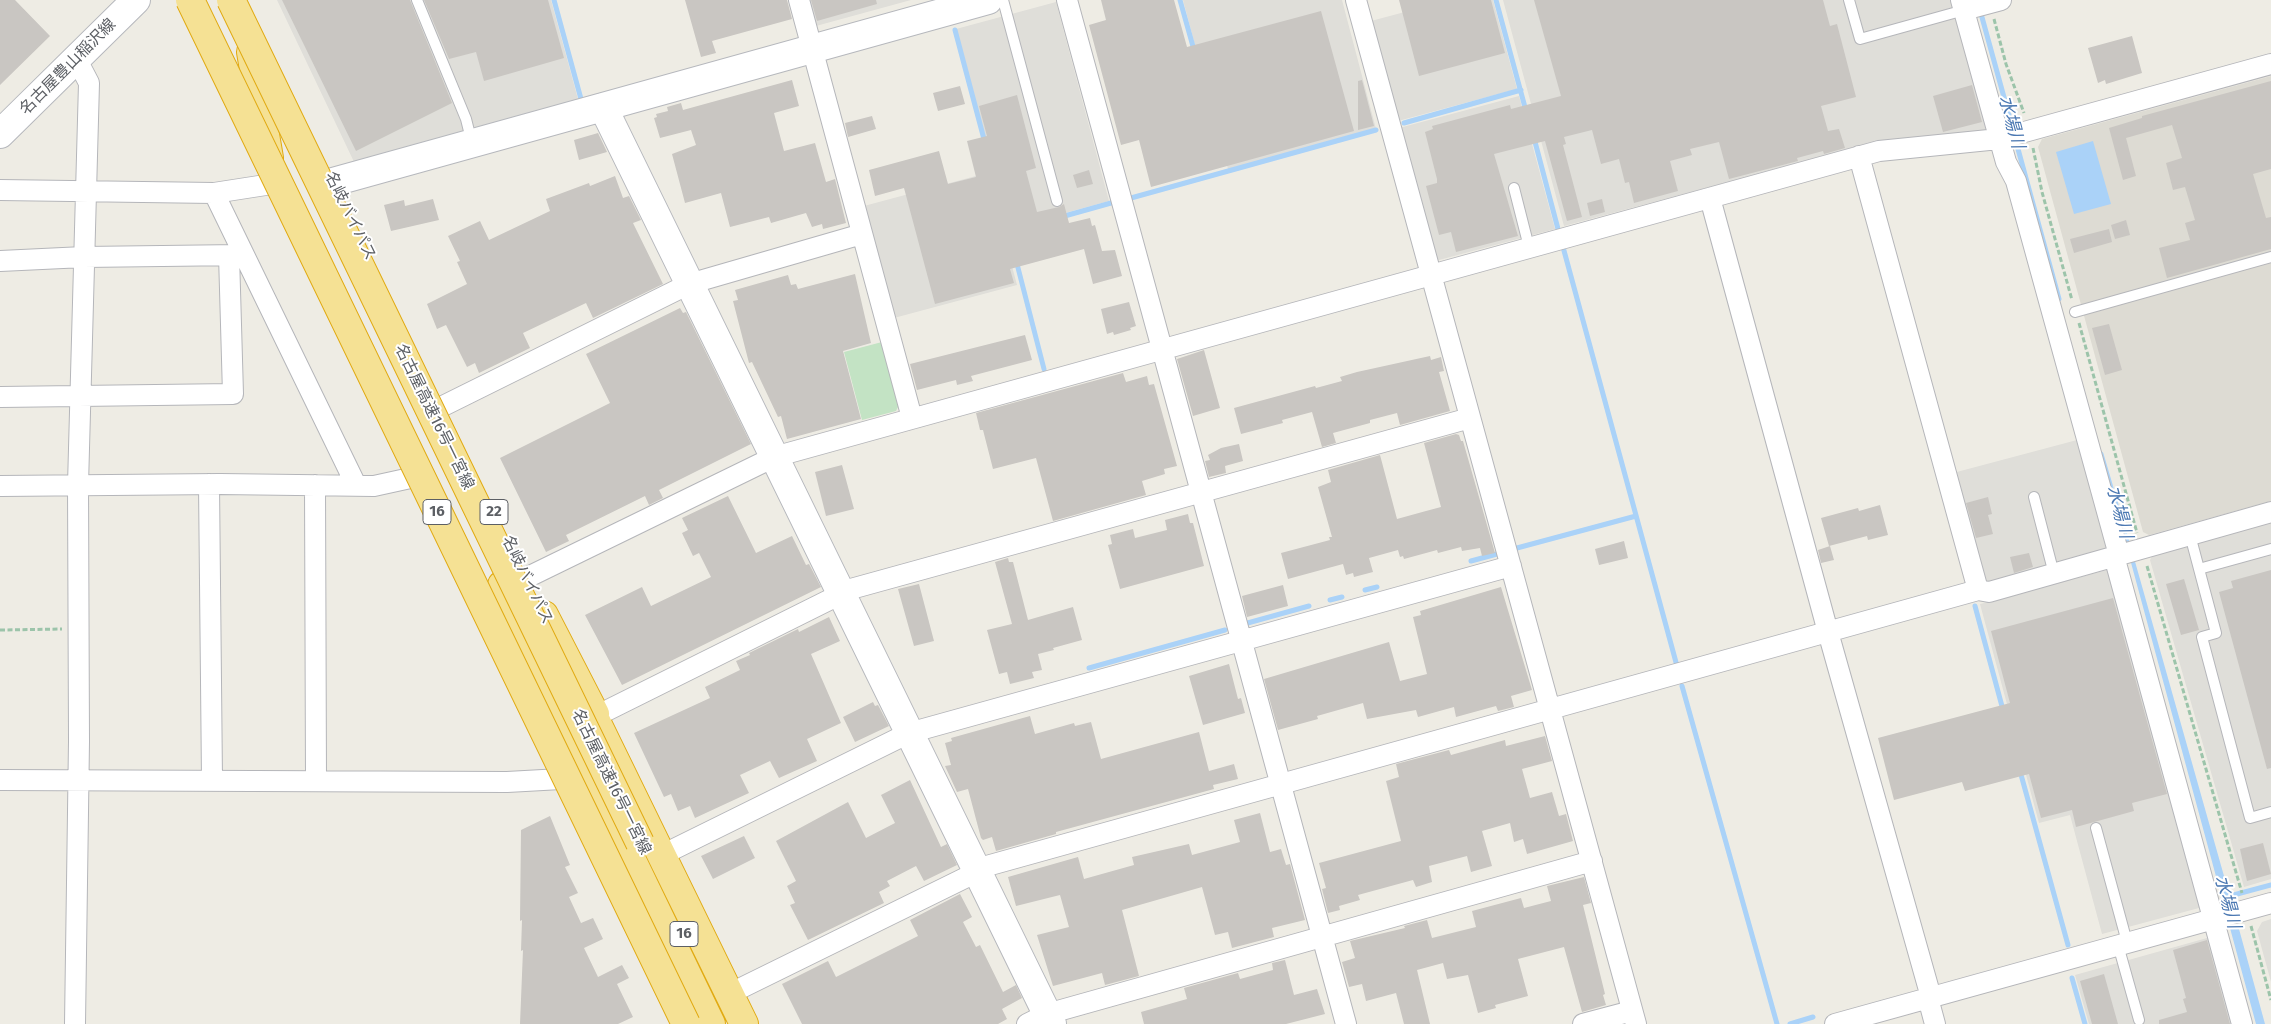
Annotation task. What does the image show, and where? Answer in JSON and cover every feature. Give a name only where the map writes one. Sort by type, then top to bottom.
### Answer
[{"type":"highway","points":[[184,0],[561,779],[684,1024]]},
{"type":"highway","name":"16","points":[[190,0],[684,1024]]},
{"type":"highway","name":"名古屋高速16号一宮線","points":[[230,0],[728,1024]]},
{"type":"highway","points":[[235,0],[253,58],[272,184]]},
{"type":"highway","name":"名岐バイパス","points":[[244,0],[526,578],[595,714],[594,717],[744,1024]]},
{"type":"highway","points":[[467,457],[486,535],[506,599],[711,1024]]},
{"type":"street","name":"名古屋豊山稲沢線","points":[[0,134],[136,0]]},
{"type":"street","points":[[799,0],[912,418]]},
{"type":"street","points":[[333,182],[988,0]]},
{"type":"street","points":[[1067,0],[1346,1024]]},
{"type":"street","points":[[1356,0],[1634,1017],[1583,1024]]},
{"type":"street","points":[[1978,4],[2006,162],[2016,181],[2126,553],[2242,1024]]},
{"type":"street","points":[[75,1024],[78,779],[78,485],[89,84],[77,60]]},
{"type":"street","points":[[526,578],[774,457],[1859,156],[1879,151],[2002,138],[2271,64]]},
{"type":"street","points":[[603,106],[976,870],[1042,1021],[1322,937],[1592,861]]},
{"type":"street","points":[[1859,156],[1978,590]]},
{"type":"street","points":[[0,190],[214,193],[272,184]]},
{"type":"street","points":[[214,193],[236,255],[356,486]]},
{"type":"street","points":[[1710,198],[1930,998],[1935,1024]]},
{"type":"street","points":[[443,406],[689,284],[862,234]]},
{"type":"street","points":[[0,261],[84,257],[236,255]]},
{"type":"street","points":[[0,396],[233,394],[236,255]]},
{"type":"street","points":[[594,717],[841,593],[1470,418]]},
{"type":"street","points":[[0,486],[209,484],[374,486],[415,477]]},
{"type":"street","points":[[209,484],[212,780]]},
{"type":"street","points":[[315,485],[316,780]]},
{"type":"street","points":[[729,994],[976,870],[1978,590],[1990,592],[2271,512]]},
{"type":"street","points":[[662,855],[909,733],[1511,566]]},
{"type":"street","points":[[0,780],[507,782],[561,779]]},
{"type":"street","points":[[1838,1024],[2271,902]]},
{"type":"lane","points":[[416,0],[466,120],[472,143]]},
{"type":"lane","points":[[1003,0],[1057,201]]},
{"type":"lane","points":[[1849,0],[1860,39],[1978,4]]},
{"type":"lane","points":[[1514,188],[1530,247]]},
{"type":"lane","points":[[2076,312],[2271,256]]},
{"type":"lane","points":[[2034,497],[2054,574]]},
{"type":"lane","points":[[2190,535],[2216,633],[2202,637],[2250,818],[2271,812]]},
{"type":"lane","points":[[2199,569],[2271,549]]},
{"type":"lane","points":[[2096,828],[2138,1020]]},
{"type":"path","points":[[1978,4],[2006,64],[2028,131],[2042,192],[2076,312],[2126,553],[2240,889]]},
{"type":"path","points":[[0,630],[78,629]]},
{"type":"path","points":[[2245,910],[2271,1000]]},
{"type":"shaded area","points":[[277,0],[551,0],[579,103],[355,164]]},
{"type":"shaded area","points":[[809,0],[911,0],[816,26]]},
{"type":"shaded area","points":[[1183,0],[1342,0],[1376,129],[1228,169]]},
{"type":"shaded area","points":[[1430,0],[1493,0],[1517,89],[1398,121],[1371,21],[1431,5]]},
{"type":"shaded area","points":[[1503,0],[1956,0],[1988,131],[1877,142],[1564,226]]},
{"type":"shaded area","points":[[1056,2],[1109,201],[1010,228],[956,29]]},
{"type":"shaded area","points":[[2271,76],[2271,501],[2149,535],[2143,532],[2038,147],[2042,139]]},
{"type":"shaded area","points":[[1519,96],[1555,229],[1439,260],[1434,258],[1399,128]]},
{"type":"shaded area","points":[[987,173],[1017,285],[894,318],[864,206]]},
{"type":"shaded area","points":[[2077,440],[2107,546],[2104,551],[1988,582],[1981,579],[1953,473]]},
{"type":"shaded area","points":[[2271,521],[2271,879],[2244,887],[2150,560],[2154,553]]},
{"type":"shaded area","points":[[2107,570],[2114,574],[2202,902],[2199,908],[2102,934],[2070,815],[2039,823],[1980,604]]},
{"type":"shaded area","points":[[2271,919],[2271,982],[2257,931],[2262,922]]},
{"type":"shaded area","points":[[2207,938],[2213,942],[2235,1024],[2089,1024],[2075,975]]},
{"type":"green space","points":[[882,342],[899,405],[896,411],[862,420],[844,352]]},
{"type":"water","points":[[2093,141],[2111,204],[2074,214],[2056,152]]},
{"type":"water","points":[[2134,558],[2265,1024],[2256,1024],[2130,559]]},
{"type":"building","points":[[0,0],[15,0],[50,36],[0,85]]},
{"type":"building","points":[[282,0],[410,0],[452,103],[356,151]]},
{"type":"building","points":[[424,0],[548,0],[564,58],[484,81],[476,52],[449,59]]},
{"type":"building","points":[[685,0],[787,0],[792,19],[712,41],[716,53],[701,57]]},
{"type":"building","points":[[811,0],[876,0],[877,4],[817,21]]},
{"type":"building","points":[[1101,0],[1174,0],[1187,47],[1321,11],[1354,131],[1151,187],[1139,140],[1121,145],[1089,25],[1106,20]]},
{"type":"building","points":[[1399,0],[1491,0],[1505,53],[1419,76]]},
{"type":"building","points":[[1534,0],[1823,0],[1830,26],[1837,24],[1856,97],[1821,106],[1828,131],[1839,129],[1845,148],[1824,154],[1823,151],[1797,158],[1798,161],[1729,179],[1719,142],[1690,149],[1692,155],[1670,161],[1678,191],[1634,203],[1629,182],[1625,183],[1619,159],[1601,164],[1592,130],[1564,137],[1566,144],[1563,145],[1582,217],[1567,221],[1545,141],[1494,154],[1518,236],[1456,252],[1451,232],[1439,235],[1426,186],[1437,183],[1437,179],[1425,132],[1433,129],[1432,126],[1510,105],[1511,109],[1561,96]]},
{"type":"building","points":[[2132,36],[2142,73],[2106,84],[2105,80],[2098,83],[2088,48]]},
{"type":"building","points":[[792,80],[799,106],[774,113],[784,151],[815,143],[826,182],[835,179],[846,223],[823,229],[822,224],[812,227],[806,213],[771,223],[769,217],[730,227],[721,193],[685,203],[672,154],[696,145],[691,130],[660,138],[654,118],[657,117],[656,114],[668,111],[667,107],[681,103],[683,110]]},
{"type":"building","points":[[1362,80],[1374,126],[1358,130],[1358,81]]},
{"type":"building","points":[[2271,81],[2271,169],[2253,174],[2266,218],[2271,217],[2271,249],[2167,278],[2159,248],[2190,240],[2185,223],[2195,220],[2185,187],[2173,190],[2166,163],[2182,158],[2172,125],[2126,138],[2136,176],[2123,180],[2109,128],[2142,118],[2142,116]]},
{"type":"building","points":[[1972,85],[1982,122],[1943,132],[1933,96]]},
{"type":"building","points":[[960,86],[965,104],[938,111],[933,93]]},
{"type":"building","points":[[1017,95],[1036,168],[1026,171],[1037,212],[1064,204],[1069,223],[1090,218],[1092,226],[1095,225],[1102,251],[1115,250],[1122,276],[1093,284],[1084,249],[1010,269],[1014,283],[935,304],[904,188],[875,196],[869,170],[939,151],[948,184],[976,177],[967,141],[987,136],[979,106]]},
{"type":"building","points":[[872,116],[876,129],[848,137],[845,123]]},
{"type":"building","points":[[598,133],[607,152],[579,160],[574,140]]},
{"type":"building","points":[[1089,170],[1093,184],[1077,188],[1073,175]]},
{"type":"building","points":[[615,176],[623,198],[629,196],[641,220],[633,223],[663,284],[593,318],[586,303],[523,333],[530,348],[479,373],[475,363],[467,367],[446,325],[437,329],[427,304],[467,284],[457,262],[460,261],[448,236],[480,221],[489,240],[550,211],[546,199],[589,183],[590,186]]},
{"type":"building","points":[[433,199],[439,220],[391,231],[384,205],[404,200],[405,206]]},
{"type":"building","points":[[1602,199],[1605,212],[1590,216],[1587,203]]},
{"type":"building","points":[[2126,220],[2130,235],[2115,239],[2111,225]]},
{"type":"building","points":[[2109,229],[2112,242],[2074,253],[2070,239]]},
{"type":"building","points":[[855,274],[871,343],[843,351],[861,419],[787,439],[781,416],[778,417],[752,362],[749,363],[733,301],[738,300],[735,290],[788,275],[791,285],[796,284],[798,289]]},
{"type":"building","points":[[1129,302],[1136,326],[1130,328],[1131,330],[1114,335],[1113,332],[1107,334],[1101,309]]},
{"type":"building","points":[[680,308],[683,313],[686,312],[751,444],[659,490],[663,498],[649,505],[645,496],[566,535],[569,541],[546,552],[500,458],[610,403],[586,354]]},
{"type":"building","points":[[2109,324],[2122,370],[2105,375],[2092,328]]},
{"type":"building","points":[[1025,335],[1032,360],[971,376],[973,381],[957,385],[956,380],[917,390],[910,364]]},
{"type":"building","points":[[1204,350],[1220,408],[1193,416],[1177,359]]},
{"type":"building","points":[[1430,356],[1431,360],[1441,357],[1444,371],[1439,372],[1450,411],[1400,425],[1397,413],[1370,420],[1370,423],[1333,433],[1336,443],[1322,447],[1312,412],[1282,420],[1283,423],[1241,434],[1234,408],[1315,386],[1316,388],[1342,381],[1340,377],[1357,372]]},
{"type":"building","points":[[1123,373],[1126,382],[1147,376],[1149,385],[1154,384],[1177,466],[1164,469],[1165,474],[1142,481],[1146,495],[1053,521],[1036,458],[993,469],[983,430],[980,430],[976,413]]},
{"type":"building","points":[[1456,434],[1463,441],[1495,553],[1482,556],[1480,548],[1462,551],[1461,547],[1438,553],[1437,550],[1404,559],[1403,556],[1400,557],[1398,550],[1369,558],[1373,572],[1354,577],[1353,573],[1346,575],[1343,564],[1288,579],[1281,553],[1330,540],[1329,537],[1332,537],[1318,487],[1331,482],[1328,470],[1380,455],[1397,519],[1441,507],[1424,443]]},
{"type":"building","points":[[1239,444],[1243,461],[1225,466],[1226,473],[1209,477],[1205,461],[1210,460],[1208,455],[1221,448]]},
{"type":"building","points":[[842,465],[854,509],[826,516],[815,472]]},
{"type":"building","points":[[728,496],[756,553],[792,536],[806,565],[809,564],[821,587],[622,685],[585,615],[642,587],[651,606],[711,577],[699,553],[693,556],[682,533],[688,530],[682,518]]},
{"type":"building","points":[[1988,497],[1992,514],[1988,515],[1993,534],[1976,538],[1966,503]]},
{"type":"building","points":[[1880,505],[1888,535],[1868,540],[1867,536],[1829,546],[1821,518],[1858,508],[1859,511]]},
{"type":"building","points":[[1188,514],[1190,523],[1193,523],[1204,566],[1120,589],[1108,545],[1112,544],[1110,535],[1133,529],[1135,538],[1167,530],[1165,520]]},
{"type":"building","points":[[1624,541],[1628,558],[1599,565],[1595,549]]},
{"type":"building","points":[[1830,546],[1834,560],[1821,563],[1818,550]]},
{"type":"building","points":[[2029,553],[2033,567],[2014,573],[2010,557]]},
{"type":"building","points":[[1008,558],[1009,562],[1013,562],[1028,620],[1073,607],[1082,640],[1038,654],[1042,670],[1032,672],[1034,678],[1010,684],[1007,672],[999,674],[987,630],[1012,624],[995,562]]},
{"type":"building","points":[[2271,570],[2271,768],[2267,769],[2219,592],[2233,588],[2231,581]]},
{"type":"building","points":[[2184,579],[2199,630],[2181,635],[2166,584]]},
{"type":"building","points":[[919,584],[934,641],[914,646],[898,589]]},
{"type":"building","points":[[1283,585],[1288,606],[1247,617],[1242,596]]},
{"type":"building","points":[[1501,587],[1532,690],[1511,696],[1514,707],[1498,711],[1496,706],[1456,717],[1454,707],[1418,717],[1416,710],[1367,719],[1363,703],[1317,716],[1318,719],[1278,730],[1264,679],[1389,642],[1400,681],[1427,674],[1413,617],[1421,615],[1420,611]]},
{"type":"building","points":[[2113,598],[2167,794],[2132,803],[2134,811],[2076,827],[2072,810],[2041,818],[2029,774],[1965,791],[1962,782],[1894,800],[1878,738],[2010,703],[1991,631]]},
{"type":"building","points":[[829,617],[840,641],[811,654],[841,723],[807,739],[817,761],[779,778],[770,761],[740,775],[749,793],[695,818],[690,806],[678,811],[671,794],[664,797],[634,733],[710,698],[705,687],[740,670],[736,661],[750,655],[749,653],[798,629],[799,632]]},
{"type":"building","points":[[1229,664],[1238,699],[1241,698],[1245,713],[1203,725],[1189,676]]},
{"type":"building","points":[[873,702],[875,706],[878,705],[889,726],[855,742],[843,717]]},
{"type":"building","points":[[1030,716],[1035,734],[1074,723],[1075,726],[1091,722],[1101,759],[1199,732],[1209,771],[1234,764],[1238,779],[1213,785],[1214,789],[1056,832],[1056,834],[996,851],[992,837],[983,840],[981,838],[968,789],[957,792],[945,766],[951,765],[945,743],[952,741],[951,738]]},
{"type":"building","points":[[1545,736],[1552,761],[1522,769],[1530,798],[1552,792],[1559,816],[1566,814],[1573,841],[1527,854],[1523,839],[1514,842],[1510,823],[1482,831],[1492,866],[1471,872],[1467,856],[1429,866],[1432,882],[1416,887],[1413,880],[1358,895],[1360,900],[1339,906],[1340,910],[1328,913],[1322,889],[1326,888],[1319,863],[1401,841],[1386,781],[1399,777],[1396,764],[1449,750],[1451,755],[1505,740],[1506,746]]},
{"type":"building","points":[[910,780],[941,847],[947,844],[957,865],[924,881],[916,866],[887,881],[890,886],[879,892],[884,903],[808,940],[790,905],[795,903],[787,886],[796,881],[776,841],[848,802],[866,838],[895,823],[881,795]]},
{"type":"building","points":[[1260,813],[1270,852],[1281,849],[1286,865],[1290,864],[1305,920],[1272,928],[1274,937],[1232,948],[1228,932],[1215,935],[1202,887],[1122,910],[1139,976],[1105,985],[1102,973],[1053,986],[1037,935],[1069,927],[1060,895],[1016,906],[1008,877],[1078,857],[1084,879],[1134,865],[1132,857],[1189,844],[1192,855],[1240,842],[1234,820]]},
{"type":"building","points":[[550,816],[570,865],[565,867],[578,893],[569,897],[581,923],[593,918],[603,939],[584,948],[598,977],[622,965],[629,978],[617,984],[633,1017],[618,1024],[520,1024],[523,950],[521,951],[522,920],[520,921],[521,830]]},
{"type":"building","points":[[744,836],[755,858],[713,879],[701,856]]},
{"type":"building","points":[[2263,843],[2271,874],[2247,881],[2240,849]]},
{"type":"building","points":[[1584,877],[1591,903],[1583,905],[1606,1005],[1582,1012],[1564,947],[1518,959],[1528,996],[1495,1005],[1496,1008],[1478,1013],[1468,975],[1447,979],[1443,963],[1417,970],[1430,1024],[1404,1024],[1396,993],[1366,1001],[1362,984],[1349,987],[1342,962],[1355,958],[1350,941],[1405,928],[1404,926],[1427,920],[1432,938],[1476,927],[1472,911],[1521,898],[1524,908],[1551,901],[1547,886]]},
{"type":"building","points":[[960,894],[972,917],[963,922],[976,947],[980,945],[1003,992],[1016,985],[1022,998],[1002,1009],[1007,1019],[998,1024],[802,1024],[782,984],[828,961],[836,977],[918,936],[910,920]]},
{"type":"building","points":[[2207,940],[2230,1024],[2159,1024],[2159,1020],[2187,1012],[2183,999],[2186,998],[2173,950]]},
{"type":"building","points":[[1285,960],[1294,995],[1317,989],[1325,1014],[1286,1024],[1144,1024],[1141,1012],[1187,999],[1184,988],[1238,973],[1240,979],[1273,970],[1272,963]]},
{"type":"building","points":[[2104,974],[2118,1024],[2092,1024],[2080,981]]},
{"type":"waterway","points":[[554,0],[581,99]]},
{"type":"waterway","points":[[1180,0],[1194,50]]},
{"type":"waterway","points":[[1496,0],[1526,111]]},
{"type":"waterway","name":"水場川","points":[[1980,10],[2013,130]]},
{"type":"waterway","points":[[955,30],[985,143]]},
{"type":"waterway","points":[[1404,123],[1521,90]]},
{"type":"waterway","points":[[1131,198],[1376,130]]},
{"type":"waterway","points":[[1534,138],[1558,229]]},
{"type":"waterway","name":"水場川","points":[[2015,138],[2059,299]]},
{"type":"waterway","points":[[1061,217],[1111,203]]},
{"type":"waterway","points":[[1563,247],[1677,666]]},
{"type":"waterway","points":[[1016,260],[1044,369]]},
{"type":"waterway","name":"水場川","points":[[2101,454],[2129,549]]},
{"type":"waterway","points":[[1517,548],[1636,516]]},
{"type":"waterway","points":[[1471,561],[1497,554]]},
{"type":"waterway","points":[[1365,590],[1377,587]]},
{"type":"waterway","points":[[1330,600],[1342,597]]},
{"type":"waterway","points":[[1244,624],[1309,606]]},
{"type":"waterway","points":[[1975,606],[2003,710]]},
{"type":"waterway","points":[[1089,668],[1225,630]]},
{"type":"waterway","points":[[1682,686],[1777,1024]]},
{"type":"waterway","points":[[2020,771],[2068,945]]},
{"type":"waterway","points":[[2226,897],[2271,885]]},
{"type":"waterway","points":[[2072,978],[2085,1024]]},
{"type":"waterway","points":[[1790,1024],[1813,1017]]}]
